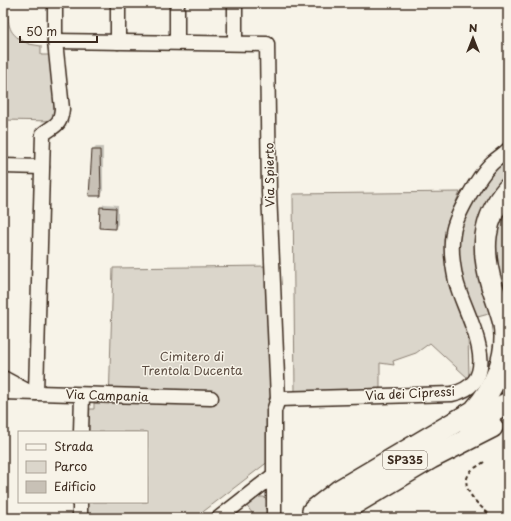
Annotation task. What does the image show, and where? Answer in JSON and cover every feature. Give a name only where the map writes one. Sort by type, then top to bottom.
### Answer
[{"type":"highway","points":[[315,516],[340,490],[474,411],[485,399],[497,376],[502,360],[505,312],[491,285],[485,261],[485,234],[492,214],[508,189]]},
{"type":"highway","name":"SP335","points":[[315,516],[508,403]]},
{"type":"highway","name":"SP335","points":[[315,516],[508,418]]},
{"type":"street","points":[[3,378],[33,393],[43,134],[57,125],[61,119],[62,109],[55,41],[55,3]]},
{"type":"street","points":[[118,3],[118,42]]},
{"type":"street","points":[[177,3],[177,42]]},
{"type":"street","points":[[235,3],[235,43]]},
{"type":"street","name":"Via Spierto","points":[[55,41],[267,44],[270,192],[278,399],[274,411],[274,518]]},
{"type":"street","name":"Via dei Cipressi","points":[[278,399],[452,394],[463,391],[469,387],[479,372],[480,347],[456,282],[453,259],[453,232],[463,207],[475,186],[491,164],[508,150]]},
{"type":"street","points":[[3,166],[42,167]]},
{"type":"street","name":"Via Campania","points":[[3,392],[82,396],[211,398]]},
{"type":"street","points":[[81,431],[82,396]]},
{"type":"street","points":[[219,518],[274,475]]},
{"type":"street","points":[[80,503],[80,518]]},
{"type":"path","points":[[484,462],[471,471],[466,480],[466,488],[472,498],[493,518]]},
{"type":"green space","points":[[3,3],[8,3],[10,28],[16,37],[29,44],[41,46],[41,55],[51,55],[55,121],[3,120]]},
{"type":"green space","points":[[508,155],[508,180],[487,209],[496,312],[474,318],[458,271],[458,232],[487,174]]},
{"type":"green space","points":[[460,192],[447,224],[446,261],[468,333],[469,379],[430,343],[416,353],[393,361],[394,365],[380,363],[380,390],[295,392],[293,194]]},
{"type":"green space","points":[[508,202],[508,301],[492,255],[494,233]]},
{"type":"green space","name":"Cimitero di Trentola Ducenta","points":[[269,266],[275,397],[269,398],[269,461],[195,518],[86,518],[87,503],[148,503],[148,431],[88,431],[89,409],[94,409],[94,403],[109,404],[113,268]]},
{"type":"green space","points":[[256,497],[264,497],[267,501],[269,518],[256,518],[246,505]]},
{"type":"building","points":[[92,150],[100,150],[101,196],[89,196]]},
{"type":"building","points":[[100,207],[116,208],[115,229],[99,228]]}]
